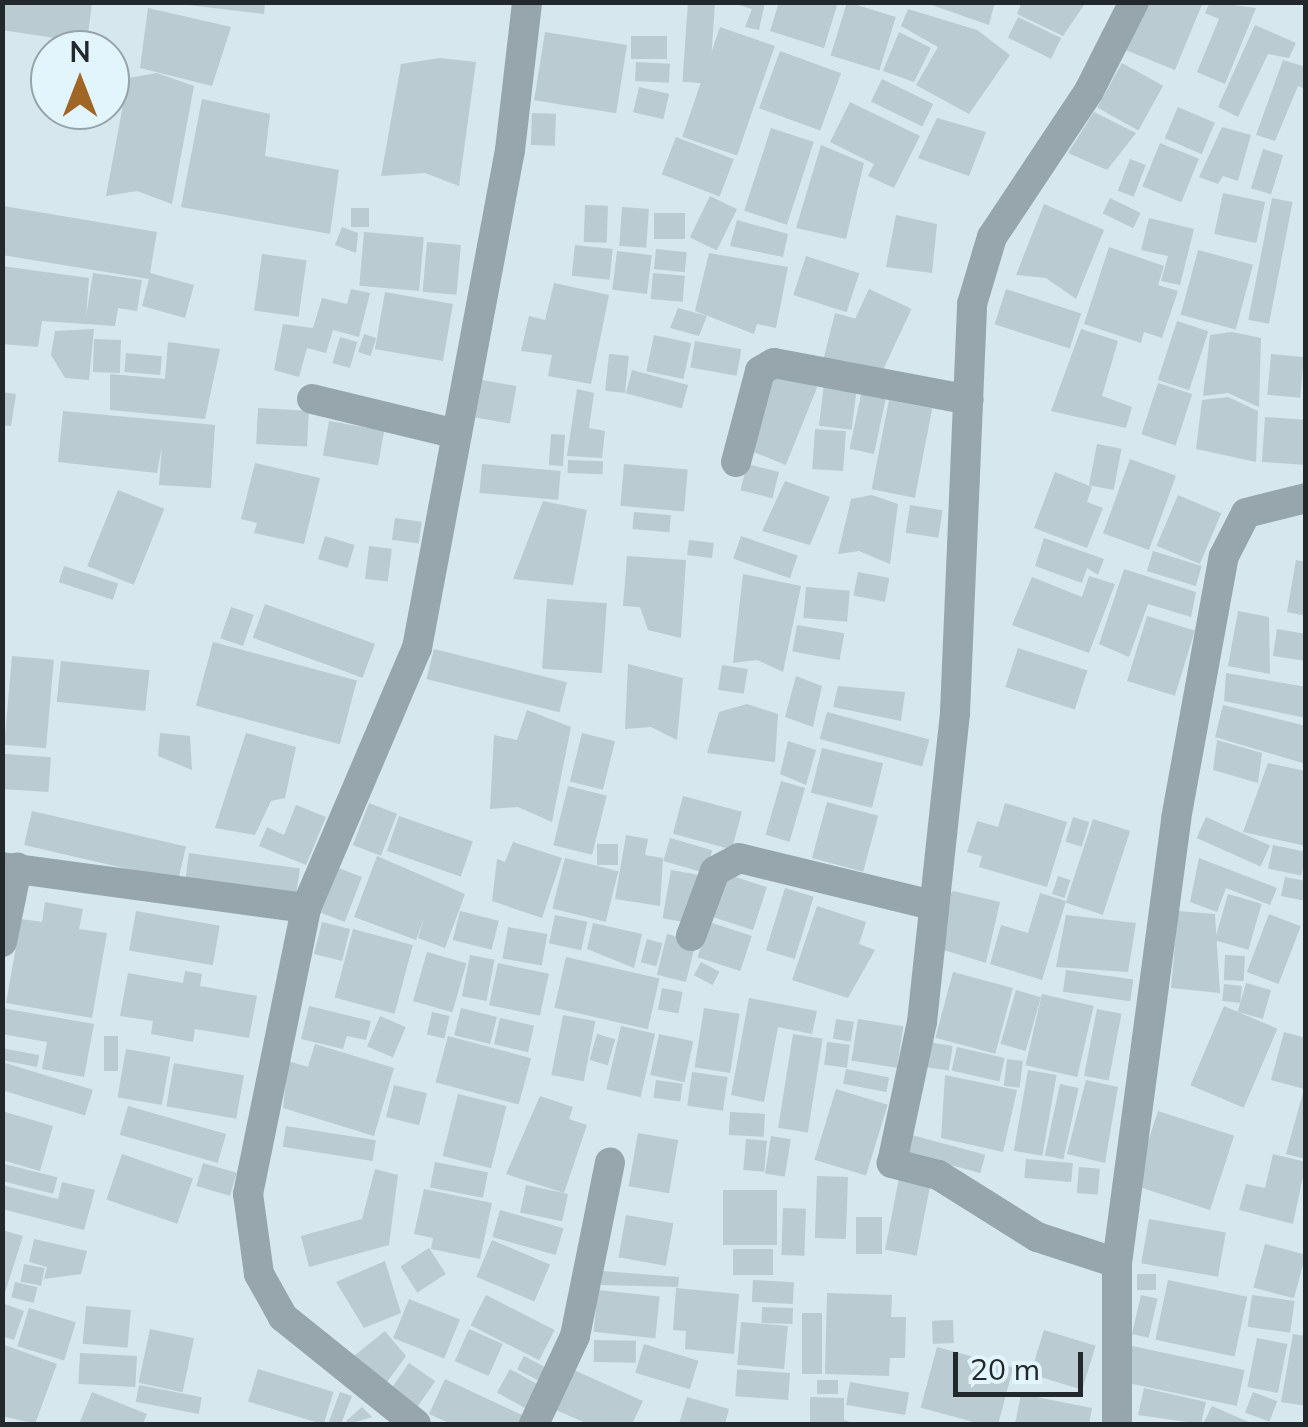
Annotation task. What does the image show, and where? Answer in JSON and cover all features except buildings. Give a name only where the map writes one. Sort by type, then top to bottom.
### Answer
[{"type":"street","points":[[416,1424],[323,1358],[260,1274],[248,1194],[306,908],[417,648],[457,434],[527,2]]},
{"type":"street","points":[[1117,1263],[1037,1237],[938,1174],[892,1163],[922,1022],[927,904],[955,713],[972,304],[992,236],[1089,91],[1134,2]]},
{"type":"street","points":[[736,462],[760,371],[774,363],[969,400]]},
{"type":"street","points":[[312,399],[457,434]]},
{"type":"street","points":[[1117,1424],[1117,1263],[1176,819],[1224,556],[1246,512],[1306,498]]},
{"type":"street","points":[[692,936],[714,871],[739,858],[927,904]]},
{"type":"street","points":[[2,942],[10,868],[306,908]]},
{"type":"street","points":[[534,1424],[575,1336],[610,1162]]}]
